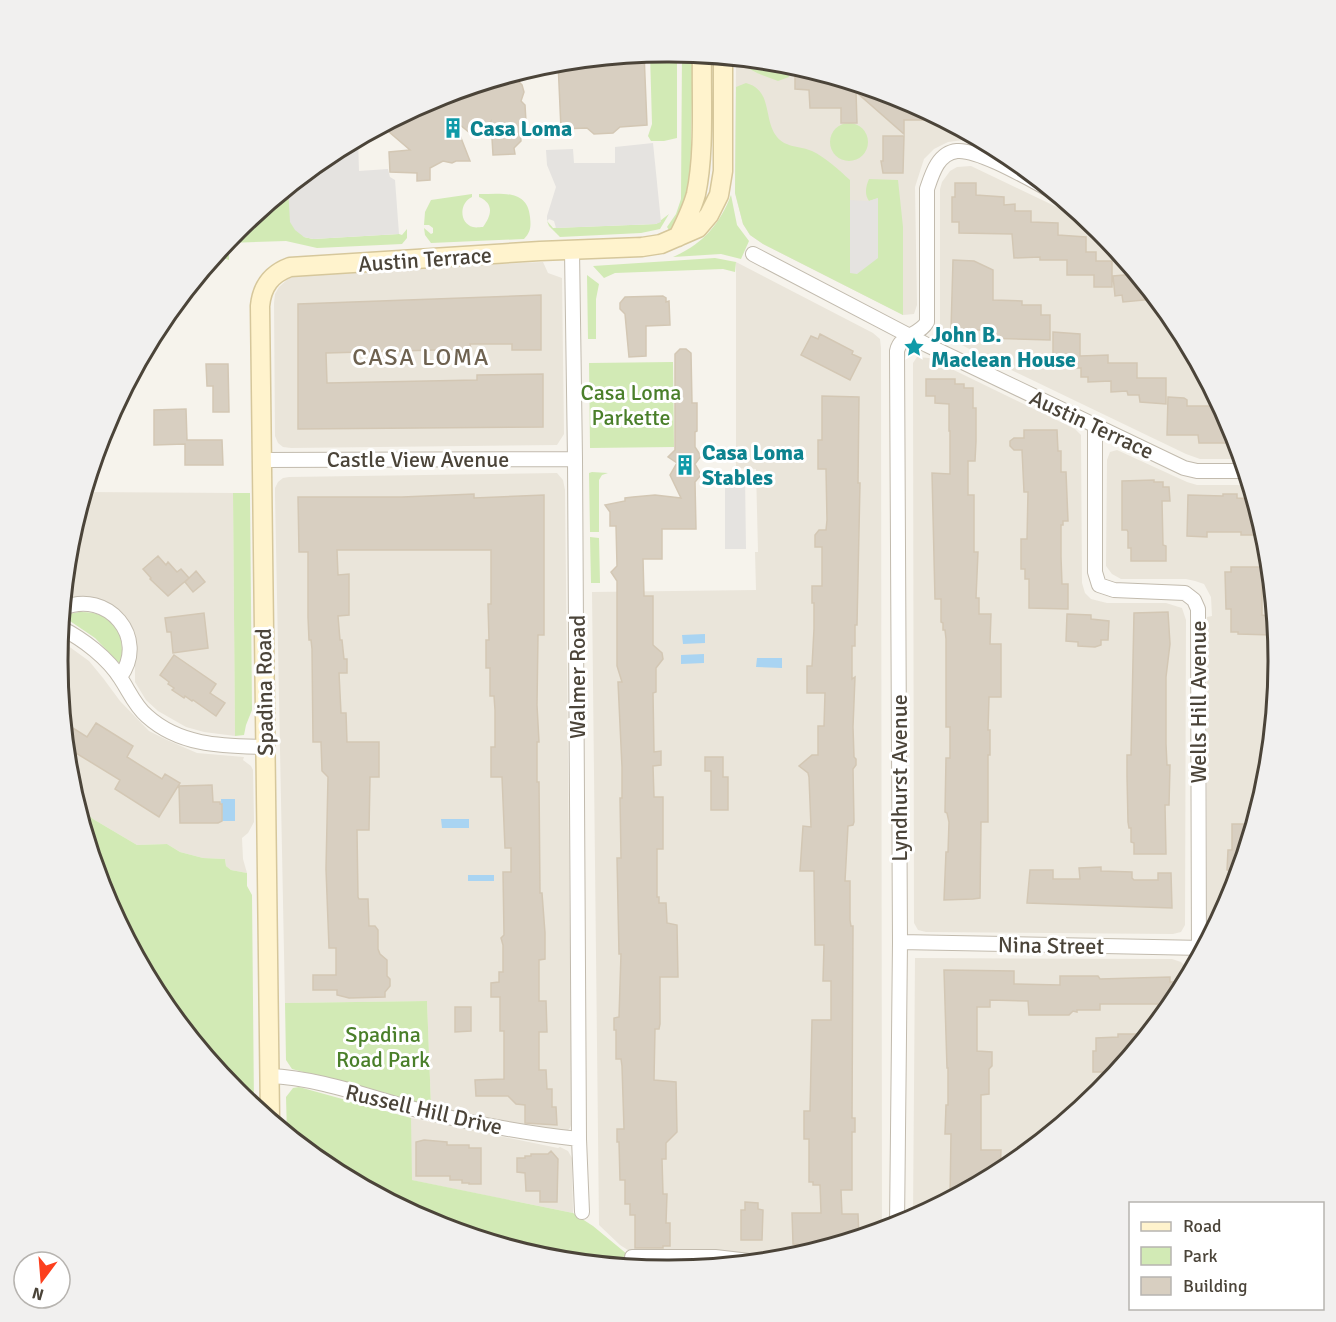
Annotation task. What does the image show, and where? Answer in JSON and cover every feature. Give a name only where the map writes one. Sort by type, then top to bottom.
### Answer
[{"type":"street","points":[[678,237],[691,209],[700,164],[702,63]]},
{"type":"street","points":[[572,250],[661,244],[698,228],[709,216],[719,195],[723,171],[723,65]]},
{"type":"street","name":"Lyndhurst Avenue","points":[[897,1215],[900,942],[897,351],[898,345],[909,335],[924,328],[927,322],[927,189],[932,171],[942,158],[956,151],[975,154],[1018,175]]},
{"type":"street","name":"Austin Terrace","points":[[278,271],[290,267],[572,250]]},
{"type":"street","name":"Walmer Road","points":[[572,250],[579,1139],[582,1212]]},
{"type":"street","name":"Austin Terrace","points":[[753,254],[909,335],[1184,468],[1197,471],[1237,471]]},
{"type":"street","name":"Spadina Road","points":[[269,1108],[260,306],[264,286],[278,271]]},
{"type":"street","name":"Wells Hill Avenue","points":[[1095,426],[1095,572],[1099,585],[1114,590],[1185,593],[1194,600],[1198,609],[1200,937]]},
{"type":"street","name":"Castle View Avenue","points":[[262,460],[575,459]]},
{"type":"street","points":[[72,606],[96,605],[109,610],[118,618],[128,637],[129,648],[127,668],[120,677]]},
{"type":"street","points":[[69,634],[95,651],[120,677],[147,716],[182,737],[205,744],[265,747]]},
{"type":"street","name":"Nina Street","points":[[900,942],[1193,950]]},
{"type":"street","name":"Russell Hill Drive","points":[[269,1076],[296,1078],[434,1114],[535,1134],[579,1139]]},
{"type":"street","points":[[632,1257],[720,1258]]},
{"type":"shaded area","points":[[736,66],[745,67],[757,73],[789,77],[789,74],[861,93],[933,123],[964,140],[948,142],[934,149],[924,159],[915,187],[917,305],[914,314],[903,315],[763,244],[750,235],[743,224],[735,193]]},
{"type":"shaded area","points":[[653,143],[661,222],[556,228],[554,221],[549,219],[547,221],[556,187],[547,165],[546,150],[573,149],[574,163],[615,163],[615,147]]},
{"type":"shaded area","points":[[358,148],[359,171],[388,169],[390,177],[395,180],[399,234],[313,239],[304,237],[295,230],[290,222],[289,197]]},
{"type":"shaded area","points":[[971,166],[1063,210],[1092,237],[1144,296],[1187,361],[1206,396],[1232,459],[1200,459],[1186,454],[984,357],[940,333],[940,189],[950,171],[957,167]]},
{"type":"shaded area","points":[[878,198],[878,258],[857,274],[850,273],[850,200],[869,201]]},
{"type":"shaded area","points":[[543,262],[548,273],[562,278],[564,434],[557,445],[291,448],[283,447],[278,443],[275,436],[274,303],[275,294],[289,278],[288,276],[297,273]]},
{"type":"shaded area","points":[[736,262],[873,333],[880,339],[882,1221],[823,1240],[746,1255],[631,1252],[599,1225],[592,592],[756,590],[755,552],[758,552],[756,469],[736,468]]},
{"type":"shaded area","points":[[917,357],[929,358],[1075,429],[1081,435],[1082,583],[1085,593],[1091,599],[1107,603],[1166,603],[1182,608],[1186,620],[1185,925],[1181,932],[1173,934],[926,932],[918,930],[914,923],[913,363]]},
{"type":"shaded area","points":[[1117,450],[1197,485],[1241,485],[1256,544],[1266,622],[1268,661],[1262,739],[1256,778],[1236,854],[1207,924],[1207,617],[1212,616],[1211,597],[1204,584],[1195,581],[1121,579],[1112,574],[1106,566],[1107,460],[1110,452]]},
{"type":"shaded area","points":[[557,473],[563,480],[565,490],[572,1122],[565,1133],[431,1106],[427,1001],[285,1003],[275,495],[278,482],[289,477]]},
{"type":"shaded area","points":[[745,474],[746,549],[725,549],[725,475]]},
{"type":"shaded area","points":[[93,492],[233,493],[235,736],[186,727],[158,711],[146,700],[135,682],[135,639],[125,617],[115,607],[104,601],[90,597],[72,599],[74,583],[80,544]]},
{"type":"shaded area","points":[[69,646],[89,661],[120,701],[149,731],[197,753],[244,757],[243,760],[253,770],[254,822],[242,838],[243,859],[247,873],[231,870],[226,866],[225,859],[203,858],[180,852],[167,844],[137,845],[89,815],[74,739]]},
{"type":"shaded area","points":[[915,958],[1172,959],[1184,965],[1144,1026],[1092,1085],[1063,1112],[1001,1159],[968,1180],[913,1208]]},
{"type":"shaded area","points":[[411,1118],[560,1147],[568,1151],[572,1158],[573,1213],[411,1180]]},
{"type":"green space","points":[[650,62],[677,62],[677,138],[651,141],[648,136],[652,124]]},
{"type":"green space","points":[[682,62],[693,63],[690,195],[674,227],[669,230],[667,227],[676,214],[681,199]]},
{"type":"green space","points":[[745,67],[785,73],[789,74],[789,77],[778,81]]},
{"type":"green space","points":[[746,83],[760,92],[773,130],[781,141],[817,154],[850,180],[850,273],[878,198],[869,201],[866,196],[869,179],[898,180],[903,227],[903,315],[763,244],[750,235],[743,224],[735,193],[736,87]]},
{"type":"green space","points":[[849,123],[862,129],[868,142],[862,155],[849,161],[836,155],[830,142],[836,129]]},
{"type":"green space","points":[[472,194],[462,213],[468,225],[474,227],[483,227],[490,210],[488,203],[479,197],[479,194],[504,194],[519,197],[528,208],[530,217],[529,231],[524,239],[431,243],[425,235],[424,228],[431,234],[433,228],[424,225],[425,212],[431,200]]},
{"type":"green space","points":[[291,195],[304,237],[313,239],[402,235],[407,229],[407,238],[402,244],[317,248],[286,241],[239,243]]},
{"type":"green space","points":[[731,195],[737,225],[749,241],[741,259],[721,254],[673,257],[693,246],[709,232],[722,215]]},
{"type":"green space","points":[[669,214],[660,229],[641,233],[560,237],[547,221],[553,228],[656,224]]},
{"type":"green space","points":[[715,258],[736,262],[735,272],[723,269],[615,273],[604,278],[593,266]]},
{"type":"green space","points":[[587,275],[599,284],[596,299],[596,339],[588,339]]},
{"type":"green space","name":"Casa Loma Parkette","points":[[673,362],[674,447],[590,448],[589,363]]},
{"type":"green space","points":[[589,473],[608,473],[602,475],[599,480],[599,532],[590,532]]},
{"type":"green space","points":[[233,493],[250,493],[252,710],[244,735],[235,736]]},
{"type":"green space","points":[[590,537],[599,538],[600,583],[591,583]]},
{"type":"green space","points":[[91,613],[108,619],[119,633],[121,662],[118,662],[95,638],[70,621],[71,614]]},
{"type":"green space","points":[[89,815],[137,845],[167,844],[180,852],[203,858],[225,859],[226,866],[231,870],[247,873],[247,886],[252,895],[254,1094],[192,1026],[149,961],[114,890]]},
{"type":"green space","name":"Spadina Road Park","points":[[427,1001],[431,1106],[292,1069],[286,1060],[285,1003]]},
{"type":"green space","points":[[299,1087],[411,1118],[412,1180],[573,1213],[593,1226],[633,1259],[551,1249],[513,1240],[475,1229],[403,1199],[335,1159],[287,1123],[286,1097],[293,1088]]},
{"type":"water","points":[[705,634],[705,643],[683,644],[682,635]]},
{"type":"water","points":[[704,654],[704,663],[681,664],[681,655]]},
{"type":"water","points":[[757,658],[782,658],[782,668],[756,667]]},
{"type":"water","points":[[221,799],[235,799],[235,821],[222,821]]},
{"type":"water","points":[[441,819],[469,819],[469,828],[442,828]]},
{"type":"water","points":[[468,875],[494,875],[494,881],[468,881]]},
{"type":"building","points":[[644,63],[647,125],[620,127],[613,133],[594,134],[587,128],[561,129],[558,72]]},
{"type":"building","points":[[795,75],[861,93],[926,120],[904,120],[904,134],[856,92],[857,123],[841,123],[841,108],[810,108],[809,90],[795,89]]},
{"type":"building","name":"Casa Loma","points":[[518,81],[522,85],[524,92],[521,101],[525,105],[526,122],[520,128],[521,141],[514,148],[515,154],[493,155],[491,121],[476,138],[454,120],[470,161],[452,163],[443,161],[430,168],[430,180],[417,181],[417,173],[390,172],[389,152],[410,150],[388,131],[475,93]]},
{"type":"building","points":[[883,136],[904,136],[903,173],[883,173],[881,161],[883,161]]},
{"type":"building","points":[[955,183],[976,183],[976,195],[1004,197],[1004,205],[1015,204],[1015,211],[1031,211],[1031,222],[1058,223],[1058,235],[1086,237],[1086,252],[1096,252],[1096,261],[1112,261],[1112,287],[1094,287],[1094,275],[1067,275],[1067,260],[1040,260],[1040,257],[1014,258],[1012,234],[959,233],[959,222],[952,222],[952,197],[955,197]]},
{"type":"building","points":[[953,260],[974,261],[993,270],[993,300],[1022,301],[1022,305],[1041,305],[1041,315],[1050,315],[1050,340],[982,338],[982,330],[951,330]]},
{"type":"building","points":[[1126,275],[1147,300],[1123,302],[1122,295],[1115,296],[1113,276]]},
{"type":"building","points":[[541,295],[541,350],[512,350],[512,344],[470,344],[471,349],[326,353],[327,383],[477,380],[477,375],[543,374],[543,427],[298,429],[298,304]]},
{"type":"building","points":[[663,296],[666,302],[669,301],[670,325],[646,326],[646,356],[629,357],[625,314],[620,309],[620,303],[625,297]]},
{"type":"building","points":[[1053,332],[1080,334],[1080,356],[1108,355],[1108,363],[1137,363],[1137,378],[1166,378],[1166,404],[1140,402],[1139,395],[1128,395],[1127,391],[1111,392],[1111,381],[1088,382],[1088,377],[1081,377],[1081,368],[1069,368],[1067,364],[1053,364]]},
{"type":"building","points":[[820,334],[853,351],[852,354],[861,358],[850,380],[801,355],[811,336],[818,339]]},
{"type":"building","points":[[680,349],[686,349],[691,353],[692,403],[697,403],[695,447],[701,456],[695,464],[701,475],[695,482],[696,529],[662,529],[662,559],[643,559],[644,596],[653,596],[653,645],[662,653],[663,659],[656,668],[656,692],[653,693],[654,752],[661,751],[661,765],[653,766],[654,797],[663,797],[663,849],[657,849],[657,897],[659,897],[659,903],[666,903],[667,923],[677,925],[678,977],[660,977],[660,1024],[659,1029],[655,1029],[654,1080],[676,1082],[677,1132],[666,1143],[666,1159],[662,1159],[663,1194],[667,1194],[666,1223],[670,1223],[670,1246],[635,1248],[635,1215],[630,1215],[630,1204],[625,1204],[625,1180],[620,1180],[619,1142],[617,1142],[617,1129],[624,1129],[622,1066],[621,1059],[616,1059],[616,1030],[614,1030],[614,1018],[619,1017],[621,954],[619,954],[617,858],[621,858],[620,798],[622,798],[618,682],[622,682],[617,666],[617,581],[611,572],[617,566],[616,526],[610,526],[610,512],[605,505],[633,497],[655,495],[681,498],[670,475],[677,463],[668,457],[675,450],[675,354]]},
{"type":"building","points":[[206,364],[228,364],[229,412],[213,412],[213,386],[207,386]]},
{"type":"building","points":[[926,379],[955,379],[955,384],[964,384],[964,388],[973,388],[973,408],[976,408],[976,441],[975,461],[968,461],[968,495],[974,495],[974,552],[978,552],[976,598],[979,598],[979,614],[991,614],[990,644],[1001,644],[1001,697],[989,697],[988,822],[981,822],[980,898],[973,899],[944,900],[949,822],[945,812],[946,758],[950,758],[950,727],[946,727],[945,630],[941,622],[941,599],[935,599],[932,473],[950,474],[950,431],[949,404],[935,403],[935,396],[926,396]]},
{"type":"building","points":[[822,396],[859,397],[857,625],[855,625],[855,646],[852,646],[852,679],[855,677],[853,727],[856,765],[853,769],[854,822],[853,825],[848,826],[845,881],[850,881],[850,920],[853,926],[852,1118],[855,1118],[855,1132],[852,1132],[852,1190],[841,1190],[842,1214],[858,1214],[859,1230],[802,1245],[793,1244],[792,1213],[821,1213],[820,1185],[813,1185],[813,1182],[809,1182],[809,1139],[804,1139],[804,1111],[810,1111],[812,1020],[831,1020],[831,981],[823,981],[824,945],[815,945],[814,871],[800,871],[803,826],[811,827],[809,777],[808,773],[799,766],[812,755],[818,755],[818,726],[824,726],[825,693],[807,693],[807,666],[812,666],[814,629],[812,586],[822,586],[822,547],[815,547],[815,535],[819,530],[826,530],[827,520],[826,469],[818,469],[818,440],[822,440]]},
{"type":"building","points":[[1168,397],[1184,398],[1187,400],[1187,406],[1210,406],[1226,443],[1199,443],[1198,435],[1167,435]]},
{"type":"building","points":[[186,409],[187,440],[222,440],[223,465],[185,465],[185,444],[154,445],[154,410]]},
{"type":"building","points":[[1024,430],[1057,430],[1058,451],[1061,451],[1061,472],[1066,472],[1068,521],[1063,521],[1061,525],[1061,557],[1062,584],[1068,584],[1068,609],[1029,608],[1029,579],[1025,579],[1025,569],[1021,569],[1021,539],[1027,539],[1028,492],[1024,492],[1022,450],[1014,450],[1010,446],[1010,441],[1014,438],[1024,438]]},
{"type":"building","points":[[1154,480],[1154,482],[1163,482],[1163,487],[1169,487],[1170,501],[1162,501],[1163,545],[1166,546],[1166,561],[1131,561],[1128,532],[1122,530],[1122,481]]},
{"type":"building","points":[[474,494],[474,498],[544,495],[544,635],[538,635],[537,782],[539,782],[540,893],[542,893],[545,933],[545,959],[539,960],[539,1001],[546,1001],[547,1032],[539,1032],[539,1070],[546,1070],[547,1089],[552,1089],[552,1107],[556,1107],[557,1125],[525,1123],[525,1105],[516,1104],[508,1096],[476,1096],[475,1080],[504,1079],[504,1031],[500,1031],[500,997],[491,997],[491,983],[499,982],[499,972],[503,972],[501,938],[504,935],[503,872],[511,872],[511,848],[505,848],[502,777],[491,777],[491,747],[495,747],[495,710],[494,696],[490,696],[490,668],[486,668],[486,640],[489,640],[488,604],[491,604],[491,550],[337,550],[338,575],[349,574],[349,615],[338,616],[340,640],[342,640],[344,659],[347,659],[347,673],[339,673],[341,713],[346,713],[347,742],[379,742],[379,777],[370,777],[369,830],[357,830],[358,897],[368,899],[369,926],[375,926],[378,930],[378,949],[387,960],[387,976],[390,979],[390,986],[385,992],[385,997],[349,998],[337,995],[337,990],[313,990],[313,975],[336,975],[336,948],[329,948],[326,869],[328,777],[322,771],[321,742],[313,742],[308,552],[299,552],[298,497]]},
{"type":"building","points":[[1223,494],[1237,494],[1237,498],[1245,498],[1254,535],[1241,535],[1241,532],[1207,532],[1207,537],[1187,536],[1188,495],[1223,496]]},
{"type":"building","points":[[158,556],[166,565],[168,562],[177,572],[181,569],[189,578],[168,596],[143,569]]},
{"type":"building","points":[[1231,567],[1260,567],[1262,615],[1265,616],[1267,635],[1231,632],[1231,609],[1226,609],[1225,572],[1231,572]]},
{"type":"building","points":[[196,571],[205,582],[193,592],[185,582]]},
{"type":"building","points":[[1168,612],[1170,644],[1166,677],[1166,744],[1167,765],[1170,765],[1169,805],[1165,805],[1166,854],[1134,854],[1134,843],[1131,842],[1131,828],[1128,822],[1127,755],[1131,755],[1134,613]]},
{"type":"building","points":[[204,613],[208,648],[173,653],[171,632],[167,632],[165,618]]},
{"type":"building","points":[[1067,614],[1091,615],[1091,619],[1109,621],[1108,640],[1101,640],[1101,645],[1095,647],[1078,646],[1078,642],[1066,641]]},
{"type":"building","points":[[174,655],[216,684],[210,693],[225,703],[216,716],[193,700],[185,696],[184,698],[172,690],[174,688],[160,675]]},
{"type":"building","points":[[96,723],[133,746],[127,757],[162,779],[165,774],[180,783],[159,817],[115,789],[120,780],[76,753],[73,728],[87,737]]},
{"type":"building","points":[[705,757],[723,757],[723,777],[728,777],[728,810],[711,810],[711,771],[705,771]]},
{"type":"building","points":[[212,785],[213,802],[222,804],[222,821],[218,823],[180,823],[179,786]]},
{"type":"building","points":[[1232,824],[1245,824],[1230,871],[1227,870],[1228,850],[1232,850]]},
{"type":"building","points":[[1101,867],[1101,871],[1132,872],[1134,880],[1158,880],[1158,873],[1171,873],[1172,908],[1027,903],[1030,870],[1053,870],[1053,879],[1080,879],[1079,868]]},
{"type":"building","points":[[944,970],[1014,971],[1014,984],[1060,985],[1060,976],[1098,976],[1100,979],[1170,977],[1170,982],[1174,982],[1159,1004],[1100,1004],[1100,1010],[1077,1010],[1069,1015],[1029,1015],[1028,1001],[990,1000],[990,1007],[977,1007],[977,1051],[992,1052],[989,1094],[981,1095],[981,1150],[1001,1150],[1001,1159],[950,1190],[951,1134],[945,1134],[946,1105],[948,1105]]},
{"type":"building","points":[[455,1007],[471,1007],[471,1031],[455,1032]]},
{"type":"building","points":[[1118,1034],[1137,1034],[1104,1072],[1093,1072],[1093,1051],[1096,1051],[1096,1038],[1118,1037]]},
{"type":"building","points":[[424,1140],[481,1148],[481,1184],[450,1180],[450,1176],[416,1176],[416,1142]]},
{"type":"building","points":[[551,1151],[558,1159],[557,1202],[540,1202],[540,1191],[526,1191],[525,1173],[517,1172],[517,1158],[525,1158],[531,1154],[548,1154]]},
{"type":"building","points":[[745,1202],[758,1203],[758,1209],[763,1210],[762,1240],[741,1240],[741,1210],[745,1210]]},
{"type":"place","name":"Casa Loma","points":[[453,128]]},
{"type":"place","name":"John B. Maclean House","points":[[914,347]]},
{"type":"place","name":"Casa Loma Stables","points":[[685,465]]},
{"type":"district","name":"CASA LOMA","points":[[421,357]]}]
